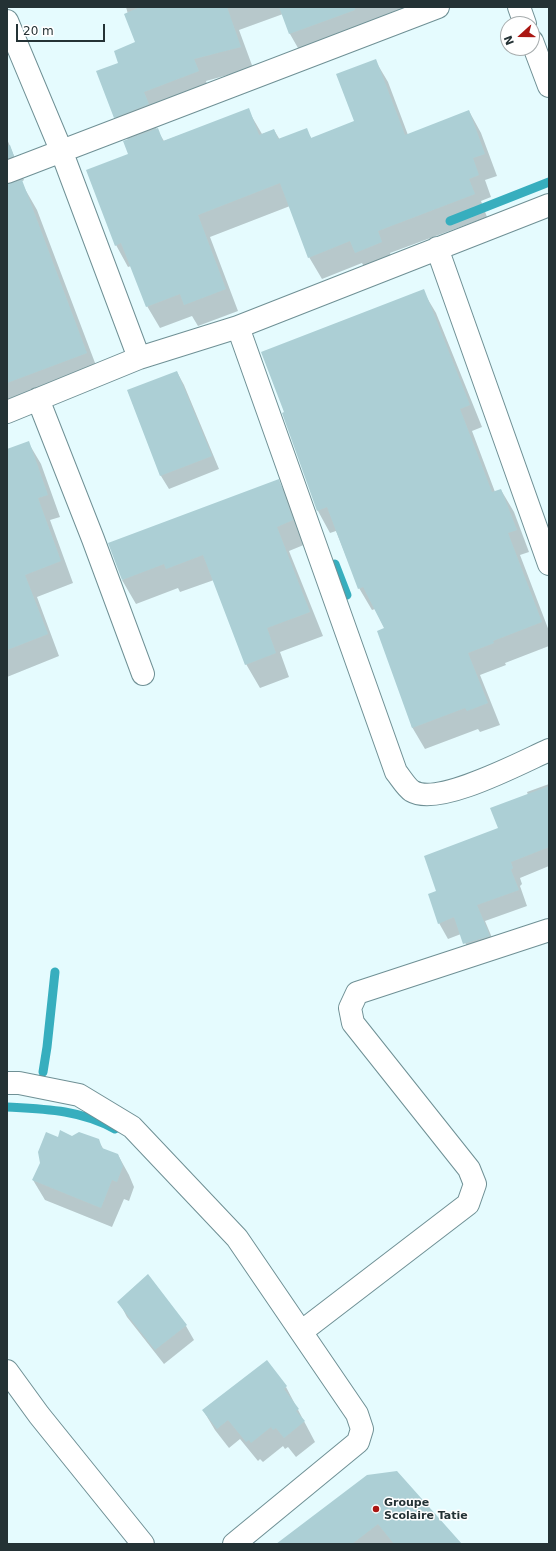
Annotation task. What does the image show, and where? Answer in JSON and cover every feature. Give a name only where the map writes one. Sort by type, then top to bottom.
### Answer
[{"type":"street","points":[[7,172],[61,150],[438,7]]},
{"type":"street","points":[[7,21],[61,150],[139,358]]},
{"type":"street","points":[[538,56],[549,86]]},
{"type":"street","points":[[7,412],[139,358],[238,327],[549,205]]},
{"type":"street","points":[[437,248],[549,564]]},
{"type":"street","points":[[238,327],[396,772],[412,791],[426,795],[461,789],[549,750]]},
{"type":"street","points":[[38,399],[93,538],[143,674]]},
{"type":"street","points":[[301,1332],[468,1204],[475,1184],[469,1169],[353,1023],[350,1008],[357,993],[549,930]]},
{"type":"street","points":[[7,1083],[19,1083],[79,1095],[132,1127],[237,1238],[357,1414],[362,1429],[358,1442],[234,1544]]},
{"type":"street","points":[[7,1371],[39,1415],[143,1544]]},
{"type":"building","points":[[140,7],[227,7],[241,47],[194,59],[199,71],[144,92],[149,104],[114,118],[96,71],[118,63],[114,51],[135,42],[124,14]]},
{"type":"building","points":[[279,7],[355,7],[355,10],[289,34]]},
{"type":"building","points":[[376,59],[405,135],[469,110],[485,154],[473,158],[479,175],[469,179],[475,194],[378,231],[382,242],[355,253],[350,241],[308,258],[280,183],[198,215],[226,289],[184,305],[180,294],[146,307],[121,243],[115,246],[86,170],[128,154],[123,141],[158,128],[163,141],[249,108],[259,135],[274,129],[278,139],[307,128],[311,138],[354,121],[336,74]]},
{"type":"building","points":[[10,145],[14,156],[7,159],[7,146]]},
{"type":"building","points":[[22,180],[87,353],[7,383],[7,184]]},
{"type":"building","points":[[424,289],[470,405],[460,409],[492,492],[501,489],[517,530],[508,533],[542,622],[493,641],[494,643],[468,653],[488,703],[467,711],[465,708],[412,728],[377,631],[384,628],[363,587],[358,589],[327,507],[317,511],[282,413],[284,412],[261,352]]},
{"type":"building","points":[[177,371],[212,456],[160,476],[127,390]]},
{"type":"building","points":[[29,441],[48,495],[38,498],[61,561],[25,575],[48,634],[7,650],[7,449]]},
{"type":"building","points":[[279,479],[293,520],[277,527],[310,612],[267,628],[276,653],[245,665],[203,555],[166,569],[164,564],[122,580],[108,543]]},
{"type":"building","points":[[549,786],[549,847],[511,862],[513,868],[511,870],[519,890],[477,905],[490,936],[463,944],[454,917],[438,924],[428,894],[436,891],[424,856],[498,828],[490,808]]},
{"type":"building","points":[[60,1130],[72,1136],[79,1132],[99,1139],[102,1148],[118,1154],[123,1166],[117,1182],[112,1180],[101,1208],[32,1180],[40,1163],[38,1152],[46,1132],[58,1137]]},
{"type":"building","points":[[148,1274],[187,1325],[155,1350],[117,1302]]},
{"type":"building","points":[[267,1360],[287,1386],[284,1389],[299,1409],[296,1411],[305,1421],[284,1438],[276,1428],[273,1430],[271,1427],[251,1443],[249,1440],[246,1442],[228,1420],[217,1429],[202,1410]]},
{"type":"building","name":"Groupe Scolaire Tatie","points":[[397,1471],[462,1544],[394,1544],[378,1524],[352,1544],[276,1544],[367,1475]]},
{"type":"waterway","points":[[450,221],[549,182]]},
{"type":"waterway","points":[[335,564],[347,595]]},
{"type":"waterway","points":[[43,1072],[55,972]]},
{"type":"waterway","points":[[7,1107],[49,1110],[76,1114],[115,1129]]},
{"type":"place","name":"Groupe Scolaire Tatie","points":[[376,1509]]}]
